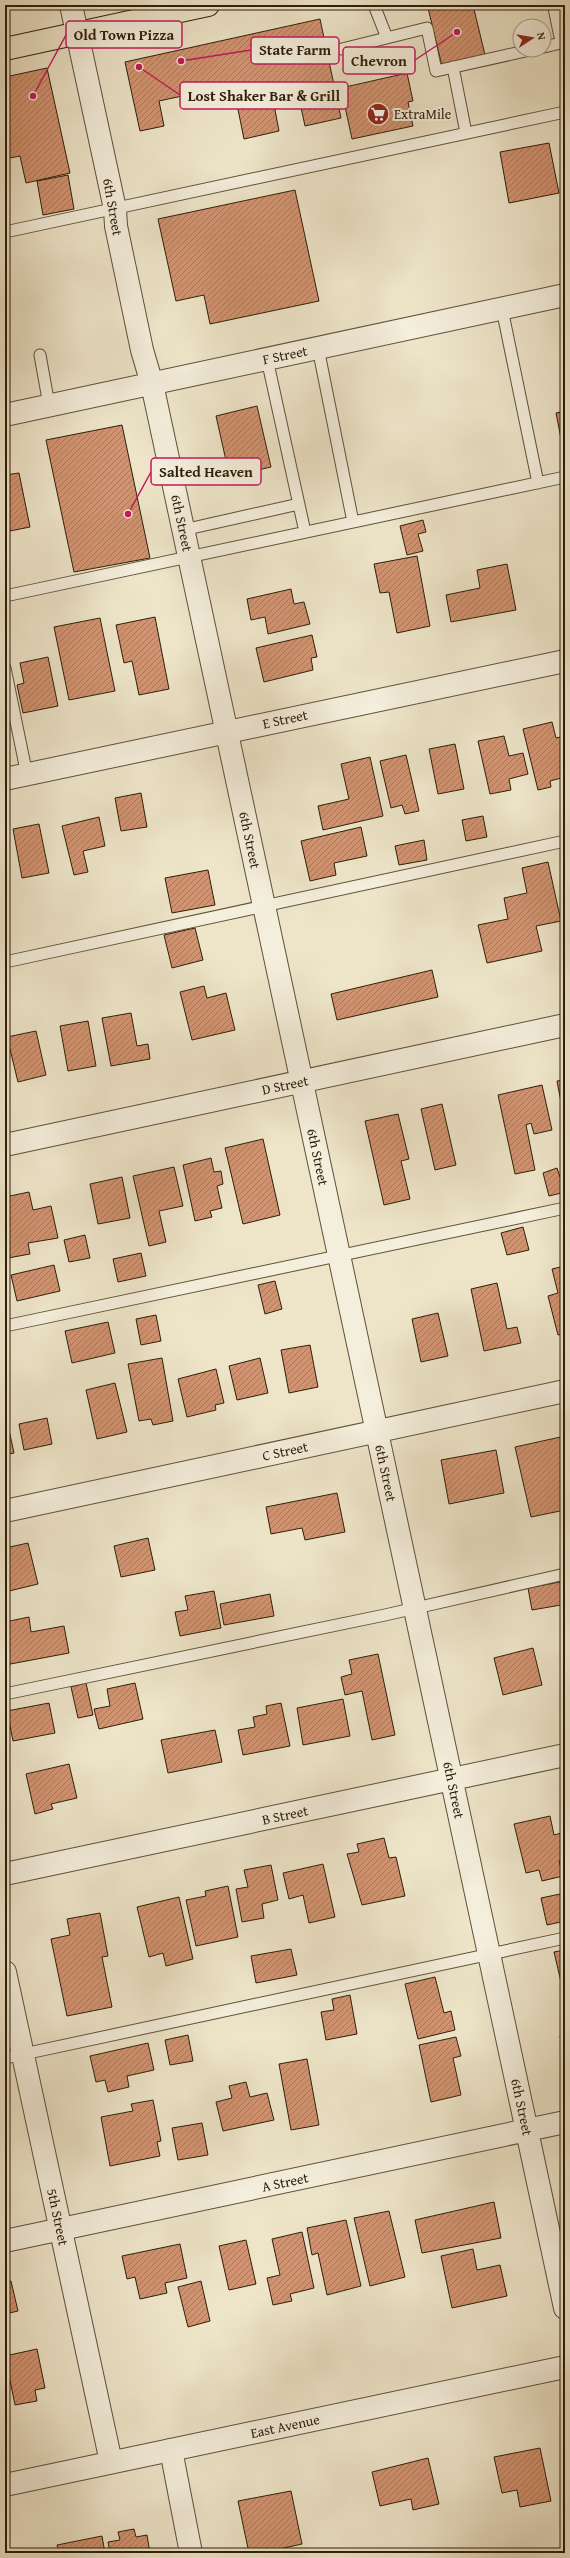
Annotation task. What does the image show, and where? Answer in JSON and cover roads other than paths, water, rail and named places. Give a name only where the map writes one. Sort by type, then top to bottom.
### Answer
[{"type":"main road","points":[[5,48],[208,5]]},
{"type":"street","name":"6th Street","points":[[71,5],[115,209],[119,241],[142,350],[152,384],[565,2308]]},
{"type":"street","points":[[559,5],[565,34]]},
{"type":"street","name":"F Street","points":[[5,415],[565,295]]},
{"type":"street","name":"E Street","points":[[5,779],[565,661]]},
{"type":"street","name":"D Street","points":[[5,1145],[565,1025]]},
{"type":"street","name":"C Street","points":[[5,1511],[565,1391]]},
{"type":"street","name":"B Street","points":[[5,1874],[565,1755]]},
{"type":"street","name":"5th Street","points":[[5,1972],[14,2056],[60,2230],[110,2462]]},
{"type":"street","name":"A Street","points":[[5,2241],[565,2122]]},
{"type":"street","name":"East Avenue","points":[[5,2485],[565,2367]]},
{"type":"street","points":[[171,2450],[191,2553]]},
{"type":"lane","points":[[374,5],[387,38]]},
{"type":"lane","points":[[342,49],[427,28],[436,71],[512,54]]},
{"type":"lane","points":[[552,45],[565,42]]},
{"type":"lane","points":[[453,67],[466,133]]},
{"type":"lane","points":[[5,232],[565,112]]},
{"type":"lane","points":[[502,309],[538,483]]},
{"type":"lane","points":[[318,348],[352,522]]},
{"type":"lane","points":[[40,355],[49,406]]},
{"type":"lane","points":[[267,359],[305,532]]},
{"type":"lane","points":[[5,596],[565,477]]},
{"type":"lane","points":[[183,530],[299,504]]},
{"type":"lane","points":[[5,668],[27,774]]},
{"type":"lane","points":[[5,962],[565,841]]},
{"type":"lane","points":[[5,1326],[565,1208]]},
{"type":"lane","points":[[5,1694],[415,1608],[565,1574]]},
{"type":"lane","points":[[14,2056],[565,1938]]},
{"type":"place","name":"Chevron","points":[[457,32]]},
{"type":"place","name":"State Farm","points":[[181,61]]},
{"type":"place","name":"Lost Shaker Bar & Grill","points":[[139,67]]},
{"type":"place","name":"Old Town Pizza","points":[[33,96]]},
{"type":"place","name":"ExtraMile","points":[[378,114]]},
{"type":"place","name":"Salted Heaven","points":[[128,514]]}]
